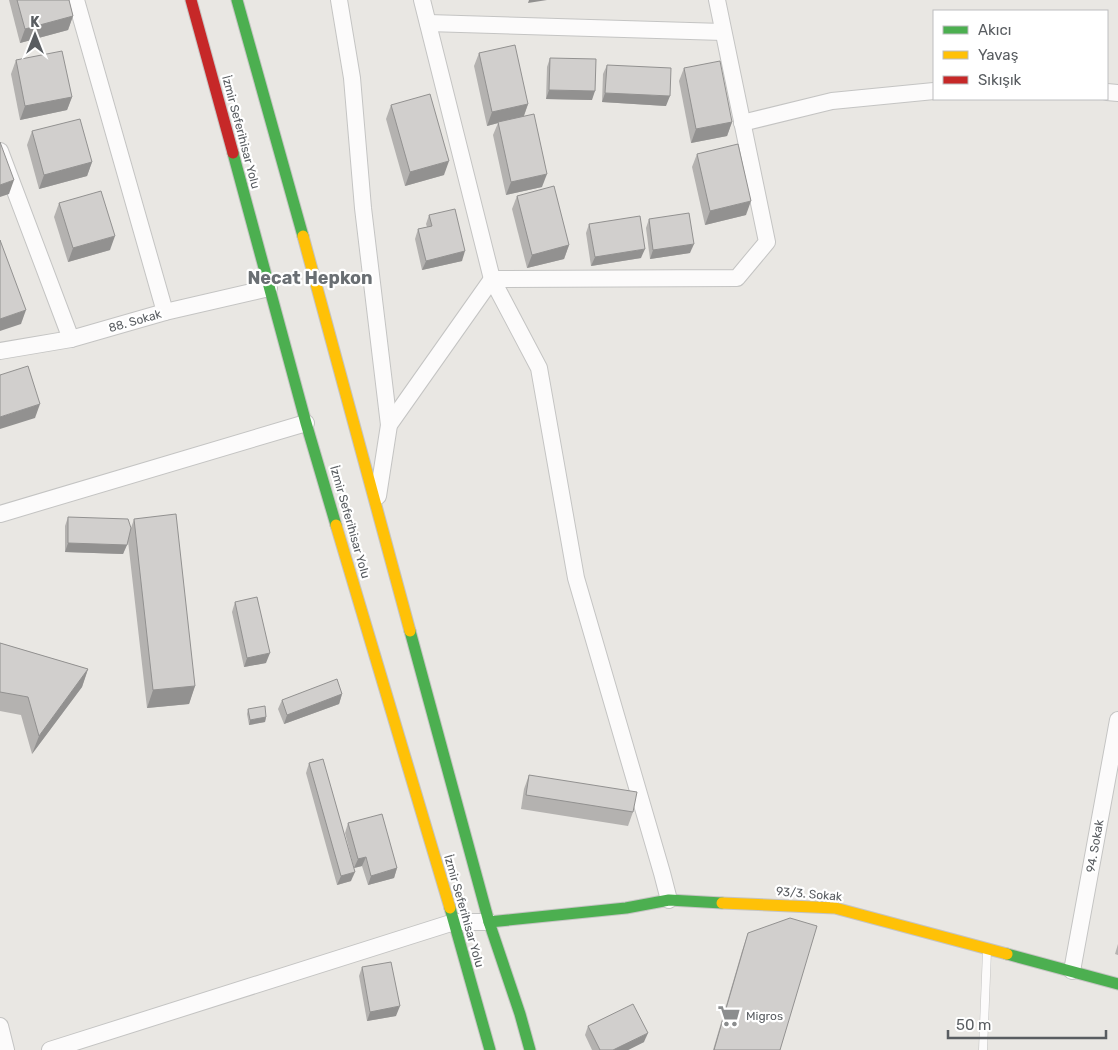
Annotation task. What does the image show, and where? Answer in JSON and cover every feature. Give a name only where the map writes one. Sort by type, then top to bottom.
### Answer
[{"type":"main road","name":"İzmir Seferihisar Yolu","points":[[191,0],[306,423],[490,1050]]},
{"type":"main road","name":"İzmir Seferihisar Yolu","points":[[237,0],[489,922],[530,1050]]},
{"type":"main road","name":"93/3. Sokak","points":[[489,922],[626,908],[669,900],[835,908],[1118,984]]},
{"type":"street","points":[[76,0],[166,312]]},
{"type":"street","points":[[339,0],[352,78],[363,208],[389,425],[376,506]]},
{"type":"street","points":[[422,0],[492,279],[539,368],[576,578],[669,900]]},
{"type":"street","points":[[492,279],[737,278],[767,242],[717,0]]},
{"type":"street","points":[[428,23],[723,32]]},
{"type":"street","points":[[742,123],[832,100],[933,91]]},
{"type":"street","points":[[0,152],[71,339]]},
{"type":"street","points":[[389,425],[492,279]]},
{"type":"street","name":"88. Sokak","points":[[0,351],[71,339],[166,312],[269,288]]},
{"type":"street","points":[[0,514],[306,423]]},
{"type":"street","name":"94. Sokak","points":[[1072,972],[1112,784],[1118,720]]},
{"type":"street","points":[[50,1050],[454,922],[489,922]]},
{"type":"street","points":[[0,1026],[6,1050]]},
{"type":"lane","points":[[983,1050],[988,949]]},
{"type":"building","points":[[17,0],[69,0],[73,16],[25,29]]},
{"type":"building","points":[[515,45],[528,104],[492,112],[479,53]]},
{"type":"building","points":[[62,51],[72,97],[25,106],[16,60]]},
{"type":"building","points":[[550,58],[596,59],[595,91],[549,90]]},
{"type":"building","points":[[720,61],[732,122],[696,129],[684,68]]},
{"type":"building","points":[[607,65],[671,68],[670,96],[605,93]]},
{"type":"building","points":[[430,94],[449,161],[410,172],[391,105]]},
{"type":"building","points":[[534,114],[547,174],[511,182],[498,122]]},
{"type":"building","points":[[80,119],[92,162],[44,175],[32,131]]},
{"type":"building","points":[[0,142],[14,180],[0,185]]},
{"type":"building","points":[[738,144],[751,201],[710,211],[697,154]]},
{"type":"building","points":[[554,186],[569,245],[532,255],[517,196]]},
{"type":"building","points":[[101,191],[115,236],[73,248],[59,203]]},
{"type":"building","points":[[455,209],[465,251],[426,261],[418,229],[432,226],[429,215]]},
{"type":"building","points":[[689,213],[694,244],[653,250],[649,219]]},
{"type":"building","points":[[640,216],[645,249],[595,257],[589,224]]},
{"type":"building","points":[[0,240],[26,310],[0,319]]},
{"type":"building","points":[[28,366],[40,404],[0,417],[0,375]]},
{"type":"building","points":[[176,514],[195,686],[153,690],[134,519]]},
{"type":"building","points":[[68,517],[128,519],[131,528],[127,545],[68,543]]},
{"type":"building","points":[[257,597],[270,653],[247,658],[235,602]]},
{"type":"building","points":[[0,643],[88,669],[39,736],[28,697],[0,692]]},
{"type":"building","points":[[337,679],[342,694],[287,715],[282,700]]},
{"type":"building","points":[[265,706],[266,717],[250,720],[248,709]]},
{"type":"building","points":[[323,759],[355,872],[341,876],[309,763]]},
{"type":"building","points":[[529,775],[637,792],[633,812],[526,795]]},
{"type":"building","points":[[382,814],[397,868],[371,876],[366,857],[358,859],[348,823]]},
{"type":"building","points":[[790,918],[817,926],[780,1050],[714,1050],[748,933]]},
{"type":"building","points":[[391,962],[400,1006],[370,1012],[362,967]]},
{"type":"building","points":[[633,1004],[648,1033],[613,1050],[600,1050],[588,1026]]},
{"type":"traffic: fast","points":[[237,0],[303,236]]},
{"type":"traffic: fast","points":[[233,153],[306,423],[336,525]]},
{"type":"traffic: fast","points":[[410,631],[489,922],[530,1050]]},
{"type":"traffic: fast","points":[[489,922],[626,908],[669,900],[722,903]]},
{"type":"traffic: fast","points":[[450,908],[490,1050]]},
{"type":"traffic: fast","points":[[1007,954],[1118,984]]},
{"type":"traffic: slow","points":[[303,236],[410,631]]},
{"type":"traffic: slow","points":[[336,525],[450,908]]},
{"type":"traffic: slow","points":[[722,903],[835,908],[1007,954]]},
{"type":"traffic: jam","points":[[191,0],[233,153]]},
{"type":"place","name":"Migros","points":[[729,1016]]},
{"type":"district","name":"Necat Hepkon","points":[[310,278]]}]
